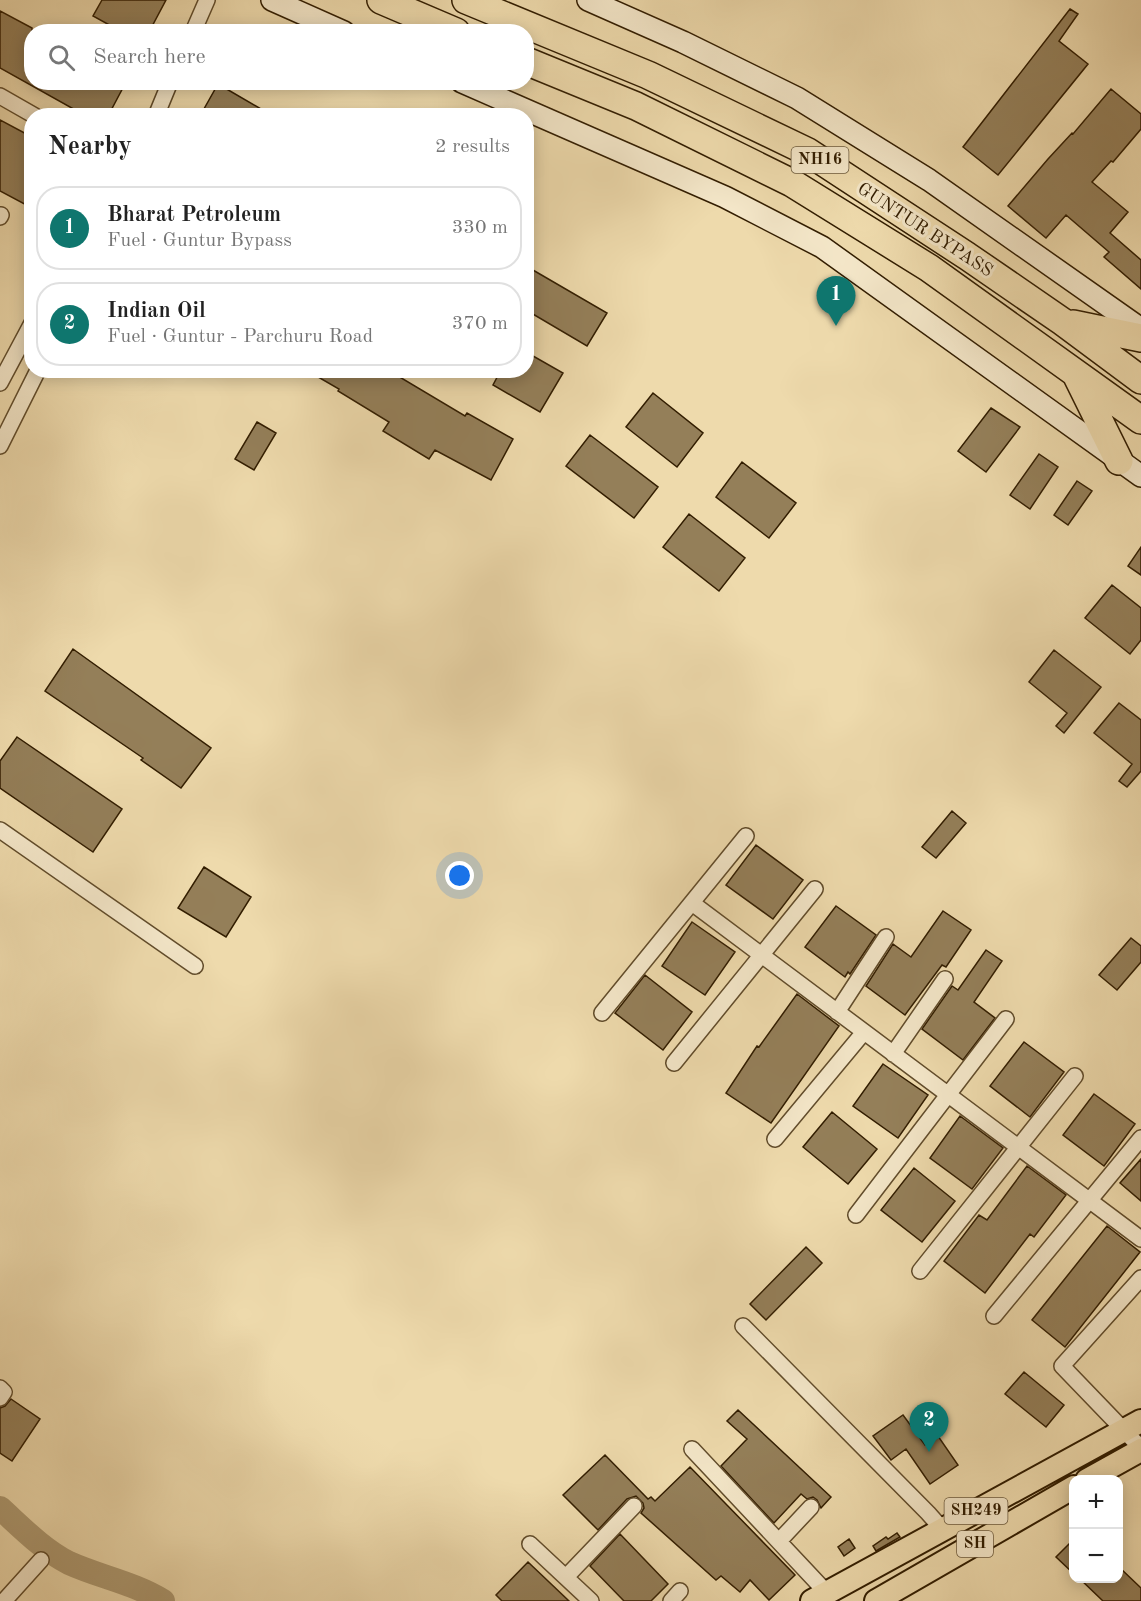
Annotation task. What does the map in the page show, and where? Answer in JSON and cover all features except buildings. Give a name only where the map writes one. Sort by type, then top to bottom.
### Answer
[{"type":"highway","points":[[381,0],[437,24]]},
{"type":"highway","name":"GUNTUR BYPASS","points":[[466,0],[524,24]]},
{"type":"highway","name":"GUNTUR BYPASS","points":[[534,28],[648,75],[808,152],[913,219],[1063,322],[1141,380]]},
{"type":"highway","name":"GUNTUR BYPASS","points":[[534,64],[636,106],[792,183],[929,268],[1141,420]]},
{"type":"highway","points":[[1063,322],[1141,338]]},
{"type":"highway","points":[[1077,374],[1119,461]]},
{"type":"main road","name":"SH249","points":[[819,1597],[1132,1425]]},
{"type":"main road","points":[[1094,1475],[1141,1448]]},
{"type":"main road","name":"SH","points":[[876,1601],[1069,1490]]},
{"type":"street","points":[[196,24],[207,0]]},
{"type":"street","points":[[272,0],[326,24]]},
{"type":"street","points":[[588,0],[683,42],[797,98],[929,180],[1141,328]]},
{"type":"street","points":[[159,108],[167,90]]},
{"type":"street","points":[[480,90],[521,108]]},
{"type":"street","points":[[0,96],[24,110]]},
{"type":"street","points":[[534,113],[725,197],[822,247],[1141,476]]},
{"type":"street","points":[[0,383],[24,338]]},
{"type":"street","points":[[0,447],[6,421],[33,378]]},
{"type":"street","points":[[0,830],[195,966]]},
{"type":"street","points":[[603,1013],[746,836]]},
{"type":"street","points":[[674,1063],[815,889]]},
{"type":"street","points":[[692,903],[1141,1239]]},
{"type":"street","points":[[837,1012],[886,937]]},
{"type":"street","points":[[893,1054],[945,979]]},
{"type":"street","points":[[856,1215],[1006,1020]]},
{"type":"street","points":[[775,1139],[864,1032]]},
{"type":"street","points":[[920,1271],[1075,1076]]},
{"type":"street","points":[[994,1316],[1141,1138]]},
{"type":"street","points":[[1141,1278],[1062,1366],[1132,1425],[1141,1448]]},
{"type":"street","points":[[743,1326],[943,1530]]},
{"type":"street","points":[[0,1388],[4,1392],[0,1398]]},
{"type":"street","points":[[692,1449],[780,1540],[819,1597]]},
{"type":"street","points":[[566,1577],[634,1506]]},
{"type":"street","points":[[780,1540],[811,1508]]},
{"type":"street","points":[[530,1544],[591,1601]]},
{"type":"street","points":[[4,1601],[41,1560]]},
{"type":"waterway","points":[[0,1508],[59,1558],[140,1589],[163,1601]]},
{"type":"place","name":"Bharat Petroleum","points":[[836,326]]},
{"type":"place","name":"Indian Oil","points":[[929,1452]]}]
